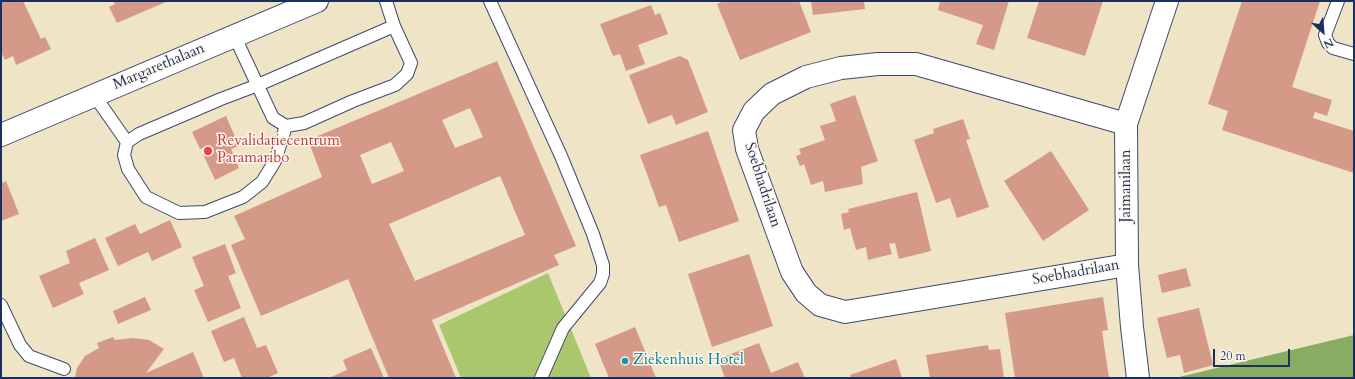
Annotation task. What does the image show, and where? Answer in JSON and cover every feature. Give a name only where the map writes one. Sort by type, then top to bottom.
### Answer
[{"type":"street","name":"Margarethalaan","points":[[1,135],[317,1]]},
{"type":"street","name":"Jaimanilaan","points":[[1138,378],[1127,265],[1126,124],[1167,1]]},
{"type":"street","name":"Soebhadrilaan","points":[[1126,124],[916,64],[878,64],[841,68],[806,77],[772,94],[754,111],[744,130],[747,149],[792,272],[806,293],[820,305],[845,312],[1127,265]]},
{"type":"lane","points":[[234,35],[273,118],[286,126],[304,123],[353,101],[396,85],[407,74],[411,63],[394,26],[386,1]]},
{"type":"lane","points":[[490,1],[561,156],[593,234],[603,265],[603,274],[600,283],[563,328],[541,378]]},
{"type":"lane","points":[[1338,1],[1326,35],[1328,43],[1333,48],[1354,54]]},
{"type":"lane","points":[[286,126],[275,160],[262,182],[243,197],[205,212],[179,213],[146,197],[128,169],[124,155],[127,142],[139,134],[258,85],[394,26]]},
{"type":"lane","points":[[94,95],[127,142]]},
{"type":"lane","points":[[1,305],[20,345],[29,356],[64,369]]},
{"type":"green space","points":[[548,273],[591,378],[461,378],[439,325]]},
{"type":"green space","points":[[1354,335],[1354,378],[1175,378]]},
{"type":"building","points":[[1,1],[23,1],[41,39],[45,37],[51,49],[16,65],[13,56],[5,60],[1,52]]},
{"type":"building","points":[[113,1],[168,1],[117,23],[109,7],[115,4]]},
{"type":"building","points":[[724,1],[799,1],[811,32],[740,60],[717,4]]},
{"type":"building","points":[[811,1],[864,1],[865,9],[813,15]]},
{"type":"building","points":[[940,1],[1009,1],[994,50],[976,44],[983,25],[938,10]]},
{"type":"building","points":[[1039,1],[1103,1],[1085,56],[1027,38]]},
{"type":"building","points":[[1242,1],[1320,1],[1292,87],[1332,100],[1327,116],[1315,112],[1313,118],[1354,131],[1354,173],[1222,130],[1228,111],[1208,104]]},
{"type":"building","points":[[651,5],[655,15],[660,13],[668,34],[638,45],[645,64],[626,71],[620,54],[613,56],[600,24]]},
{"type":"building","points":[[680,56],[688,60],[708,112],[676,125],[672,115],[648,124],[629,75]]},
{"type":"building","points":[[497,61],[576,246],[554,255],[559,265],[432,320],[456,378],[389,378],[348,279],[261,316],[231,245],[245,239],[234,216],[322,177],[308,140]],"holes":[[[470,108],[483,137],[455,148],[442,120]],[[391,142],[404,171],[372,184],[360,155]],[[500,176],[525,235],[415,281],[389,224]]]},
{"type":"building","points":[[855,95],[878,161],[861,167],[863,184],[825,192],[823,181],[811,185],[804,164],[800,166],[796,156],[801,154],[799,149],[825,140],[820,126],[836,121],[830,104]]},
{"type":"building","points":[[226,116],[239,146],[231,149],[239,168],[215,180],[203,154],[207,152],[205,147],[200,149],[192,132]]},
{"type":"building","points":[[963,119],[970,139],[966,140],[989,207],[957,218],[950,198],[936,203],[914,140],[934,133],[933,129]]},
{"type":"building","points":[[708,131],[739,221],[679,242],[666,205],[659,207],[640,155]]},
{"type":"building","points":[[1051,151],[1089,210],[1043,241],[1004,181]]},
{"type":"building","points":[[1,179],[3,183],[6,181],[19,214],[1,221]]},
{"type":"building","points":[[917,192],[931,251],[899,259],[895,243],[889,244],[892,254],[868,260],[866,247],[856,250],[850,228],[844,230],[841,214],[849,212],[848,209]]},
{"type":"building","points":[[170,220],[182,247],[152,261],[148,252],[118,266],[105,238],[135,224],[140,234]]},
{"type":"building","points":[[95,238],[109,270],[79,283],[84,294],[53,308],[39,276],[70,263],[66,251]]},
{"type":"building","points":[[225,244],[236,273],[228,276],[241,308],[208,322],[194,290],[204,286],[192,257]]},
{"type":"building","points":[[749,254],[773,326],[712,347],[688,274]]},
{"type":"building","points":[[1186,268],[1191,286],[1162,293],[1158,275]]},
{"type":"building","points":[[145,297],[151,310],[118,324],[113,311]]},
{"type":"building","points":[[1103,297],[1108,330],[1102,331],[1109,378],[1015,378],[1005,313]]},
{"type":"building","points":[[1199,308],[1213,365],[1184,373],[1180,355],[1167,358],[1157,318]]},
{"type":"building","points":[[244,317],[257,348],[266,345],[278,373],[267,378],[242,378],[234,358],[224,362],[211,331]]},
{"type":"building","name":"Ziekenhuis Hotel","points":[[635,327],[656,378],[609,378],[595,344]]},
{"type":"building","points":[[113,337],[115,340],[133,338],[149,340],[164,349],[146,373],[193,352],[204,378],[75,378],[77,368],[85,356],[99,348],[97,343]]},
{"type":"building","points":[[759,343],[771,373],[798,362],[805,378],[725,378],[718,359]]},
{"type":"building","points":[[988,345],[989,350],[1000,349],[1004,378],[930,378],[926,355]]},
{"type":"building","points":[[371,348],[384,378],[329,378],[347,370],[343,360]]},
{"type":"building","points":[[896,359],[902,378],[851,378],[850,375]]},
{"type":"place","name":"Revalidatiecentrum Paramaribo","points":[[208,151]]},
{"type":"place","name":"Ziekenhuis Hotel","points":[[625,361]]}]
